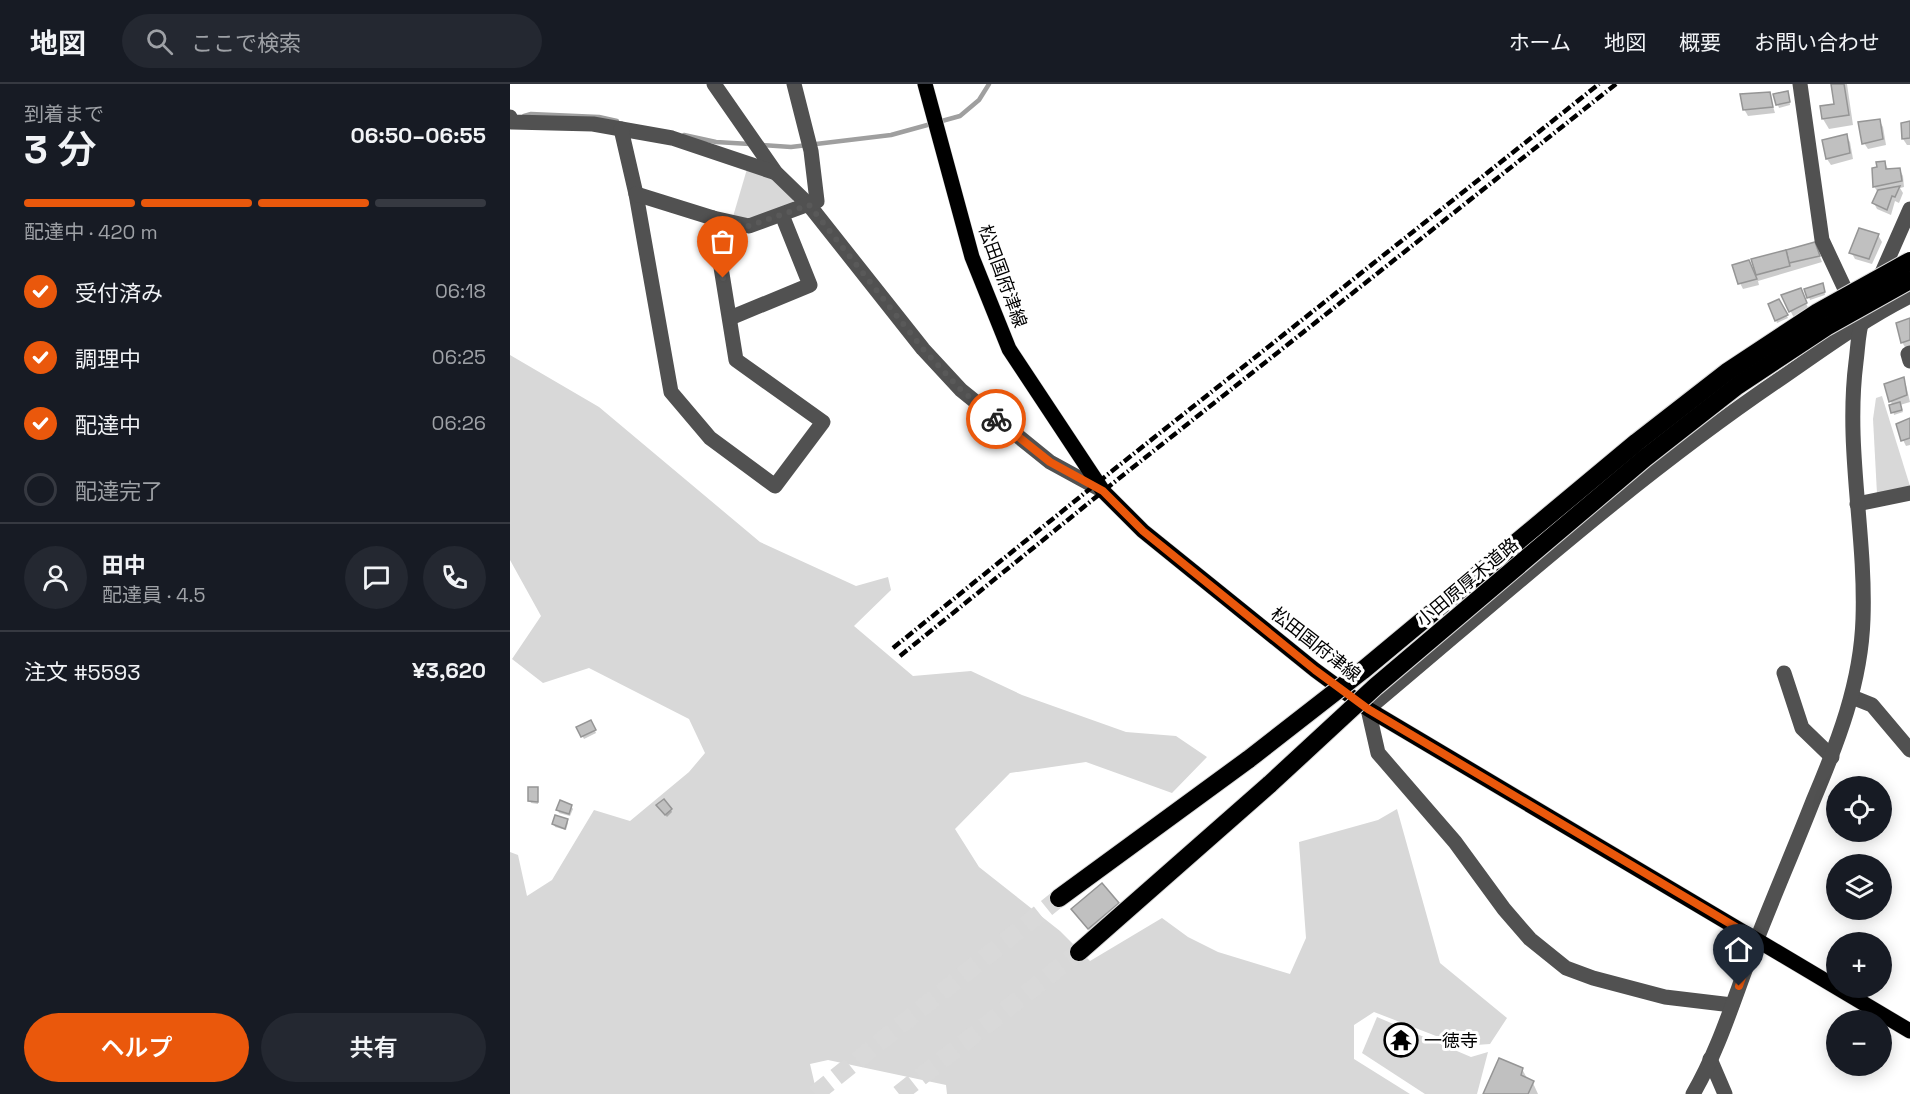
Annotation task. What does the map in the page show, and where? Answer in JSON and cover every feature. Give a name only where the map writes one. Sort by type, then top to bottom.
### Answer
[{"type":"highway","name":"小田原厚木道路","points":[[1059,898],[1249,759],[1362,671],[1637,442],[1726,372],[1818,312],[1910,261]]},
{"type":"highway","name":"小田原厚木道路","points":[[1079,952],[1270,784],[1376,686],[1646,458],[1747,379],[1826,327],[1910,280]]},
{"type":"main road","name":"松田国府津線","points":[[925,84],[972,257],[1009,349],[1103,491],[1143,531],[1315,670],[1368,709],[1910,1031]]},
{"type":"street","points":[[714,84],[776,173],[809,205],[923,349],[961,390],[1050,462],[1103,491]]},
{"type":"street","points":[[636,194],[713,218],[749,226],[817,201],[811,151],[794,84]]},
{"type":"street","points":[[1800,84],[1822,240],[1861,323]]},
{"type":"street","points":[[510,117],[512,122],[593,124],[672,138],[776,173]]},
{"type":"street","points":[[621,129],[636,194],[671,392],[710,438],[775,486],[823,422],[736,360],[713,218]]},
{"type":"street","points":[[1693,1094],[1710,1059],[1756,939],[1832,757],[1852,697],[1863,621],[1863,589],[1852,451],[1852,414],[1861,323],[1910,209]]},
{"type":"street","points":[[729,318],[810,285],[782,214]]},
{"type":"street","points":[[1732,1005],[1665,997],[1593,978],[1566,968],[1530,939],[1504,909],[1455,842],[1378,753],[1368,709],[1666,461],[1719,420],[1861,323],[1910,296]]},
{"type":"street","points":[[1910,353],[1908,354],[1910,360]]},
{"type":"street","points":[[1857,504],[1910,492]]},
{"type":"street","points":[[1784,673],[1802,728],[1832,757]]},
{"type":"street","points":[[1852,697],[1872,705],[1910,750]]},
{"type":"street","points":[[1710,1059],[1725,1094]]},
{"type":"shaded area","points":[[747,169],[779,181],[794,194],[792,209],[750,224],[732,220]]},
{"type":"shaded area","points":[[510,355],[599,407],[760,542],[856,586],[888,577],[891,590],[854,626],[913,676],[971,671],[1022,695],[1126,732],[1176,736],[1207,757],[1172,793],[1086,762],[1010,773],[955,829],[979,867],[1060,931],[1090,961],[1162,918],[1188,937],[1218,952],[1290,974],[1306,938],[1299,842],[1378,820],[1397,809],[1440,963],[1507,1018],[1490,1044],[1462,1046],[1374,1012],[1354,1025],[1354,1059],[1410,1094],[947,1094],[946,1085],[828,1060],[810,1064],[817,1094],[510,1094],[510,852],[518,855],[527,896],[552,880],[594,810],[630,821],[689,772],[705,753],[689,719],[589,668],[543,683],[512,659],[541,616],[510,560]]},
{"type":"shaded area","points":[[1882,396],[1910,486],[1877,494],[1873,419],[1876,398]]},
{"type":"shaded area","points":[[1377,1017],[1471,1057],[1488,1052],[1477,1094],[1425,1094],[1362,1053]]},
{"type":"building","points":[[1831,84],[1844,84],[1849,115],[1822,119],[1820,106],[1834,104]]},
{"type":"building","points":[[1788,91],[1790,102],[1776,105],[1773,94]]},
{"type":"building","points":[[1770,92],[1773,107],[1743,110],[1740,94]]},
{"type":"building","points":[[1880,119],[1883,139],[1862,144],[1858,122]]},
{"type":"building","points":[[1910,121],[1910,138],[1902,139],[1901,123]]},
{"type":"building","points":[[1847,134],[1850,153],[1826,159],[1822,140]]},
{"type":"building","points":[[1885,161],[1886,169],[1900,168],[1902,181],[1873,187],[1872,168],[1877,167],[1876,162]]},
{"type":"building","points":[[1900,186],[1895,197],[1892,196],[1887,210],[1872,203],[1878,190]]},
{"type":"building","points":[[1859,228],[1879,234],[1869,259],[1849,253]]},
{"type":"building","points":[[1815,242],[1820,256],[1789,263],[1786,250]]},
{"type":"building","points":[[1786,250],[1790,266],[1756,275],[1751,259]]},
{"type":"building","points":[[1749,260],[1757,279],[1738,284],[1732,265]]},
{"type":"building","points":[[1823,283],[1825,292],[1807,298],[1804,289]]},
{"type":"building","points":[[1801,288],[1807,303],[1789,312],[1781,295]]},
{"type":"building","points":[[1779,299],[1788,315],[1775,321],[1768,304]]},
{"type":"building","points":[[1910,318],[1910,340],[1901,343],[1896,323]]},
{"type":"building","points":[[1904,377],[1907,395],[1889,402],[1884,384]]},
{"type":"building","points":[[1900,402],[1902,410],[1891,413],[1889,405]]},
{"type":"building","points":[[1910,418],[1910,438],[1901,441],[1896,424]]},
{"type":"building","points":[[591,720],[596,730],[581,737],[576,727]]},
{"type":"building","points":[[528,787],[538,787],[538,802],[528,801]]},
{"type":"building","points":[[664,799],[672,809],[665,815],[656,805]]},
{"type":"building","points":[[560,800],[572,805],[569,814],[556,810]]},
{"type":"building","points":[[555,815],[568,819],[565,829],[552,824]]},
{"type":"building","points":[[1102,883],[1119,903],[1088,929],[1071,909]]},
{"type":"building","points":[[1499,1058],[1523,1068],[1521,1075],[1534,1081],[1528,1094],[1483,1094]]},
{"type":"waterway","points":[[761,145],[791,147],[891,135],[960,116],[979,100],[989,84]]},
{"type":"waterway","points":[[524,116],[531,114],[599,117],[617,121]]},
{"type":"waterway","points":[[684,135],[716,142],[750,144]]},
{"type":"tunnel","points":[[815,1094],[1059,898]]},
{"type":"tunnel","points":[[899,1094],[1079,952]]},
{"type":"railway","points":[[893,648],[1599,84]]},
{"type":"railway","points":[[900,656],[1117,480],[1616,84]]},
{"type":"way so far","points":[[723,278],[713,218],[749,226],[809,205],[923,349],[961,390],[996,419]]},
{"type":"place","name":"一徳寺","points":[[1401,1040]]},
{"type":"route","points":[[996,419],[1050,462],[1103,491],[1143,531],[1315,670],[1368,709],[1756,939],[1739,986]]}]
